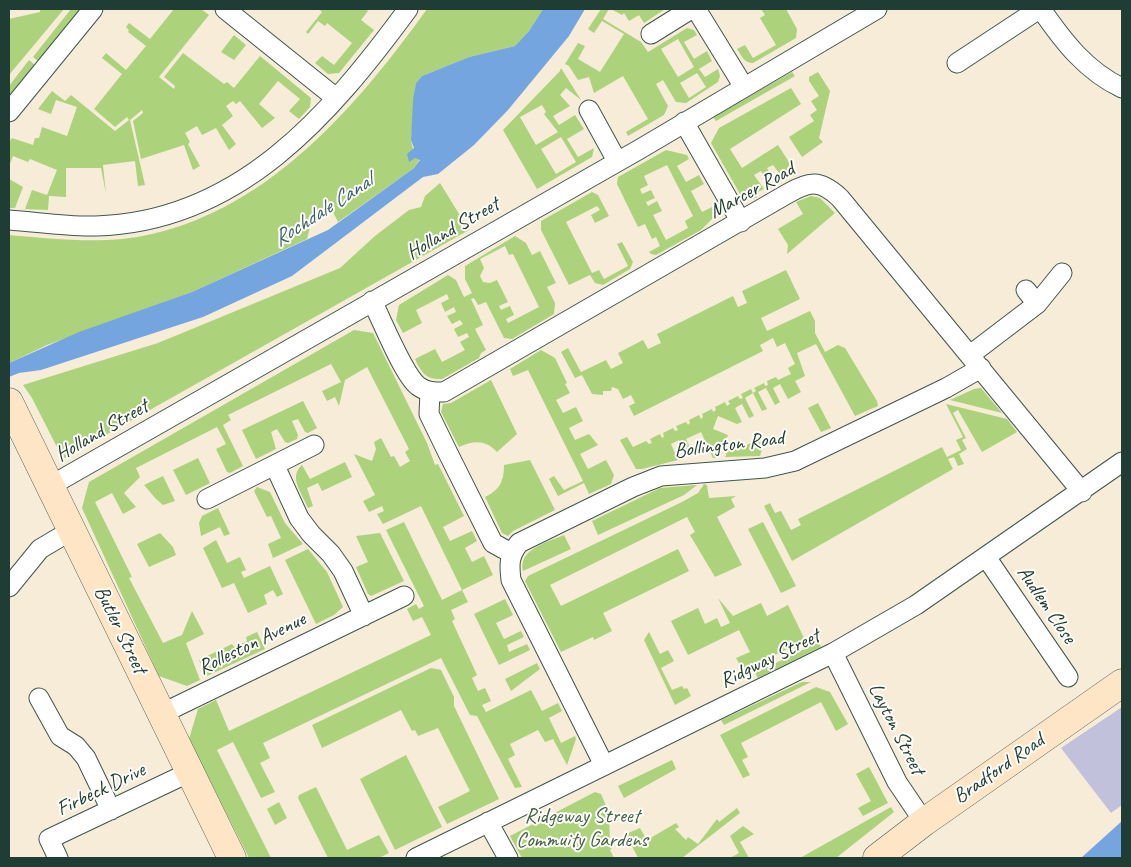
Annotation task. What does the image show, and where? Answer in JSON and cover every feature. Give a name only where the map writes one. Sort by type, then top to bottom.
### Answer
[{"type":"street","points":[[9,112],[93,9]]},
{"type":"street","points":[[225,9],[336,98]]},
{"type":"street","points":[[9,220],[95,226],[131,222],[181,210],[227,190],[277,157],[336,98],[408,9]]},
{"type":"street","points":[[651,34],[691,9]]},
{"type":"street","points":[[696,9],[744,87]]},
{"type":"street","name":"Holland Street","points":[[50,486],[618,161],[877,9]]},
{"type":"street","points":[[957,63],[1040,9],[1063,41],[1088,67],[1122,88]]},
{"type":"street","points":[[589,110],[618,161]]},
{"type":"street","points":[[684,122],[741,222]]},
{"type":"street","name":"Marcer Road","points":[[430,392],[444,392],[476,375],[803,185],[818,184],[830,188],[1082,492]]},
{"type":"street","name":"Bollington Road","points":[[511,553],[519,543],[633,487],[660,476],[765,468],[795,461],[946,388],[975,361],[1032,297],[1049,292],[1062,273]]},
{"type":"street","points":[[372,301],[408,374],[418,386],[430,392],[428,414],[493,543],[511,553],[509,564],[511,580],[604,765]]},
{"type":"street","name":"Butler Street","points":[[9,403],[232,858]]},
{"type":"street","points":[[207,499],[314,445]]},
{"type":"street","name":"Ridgway Street","points":[[416,858],[833,653],[916,605],[1082,492],[1122,462]]},
{"type":"street","points":[[275,466],[299,518],[311,534],[332,554],[364,616]]},
{"type":"street","points":[[10,584],[40,550],[72,530]]},
{"type":"street","name":"Audlem Close","points":[[986,557],[1068,678]]},
{"type":"street","name":"Rolleston Avenue","points":[[160,714],[404,596]]},
{"type":"street","name":"Layton Street","points":[[833,653],[897,782],[924,822]]},
{"type":"street","name":"Bradford Road","points":[[877,858],[924,822],[1122,683]]},
{"type":"street","points":[[39,698],[60,736],[76,746],[86,758],[111,810]]},
{"type":"street","name":"Firbeck Drive","points":[[58,858],[49,839],[190,772]]},
{"type":"street","points":[[488,822],[508,858]]},
{"type":"shaded area","points":[[1122,707],[1122,805],[1111,813],[1061,748]]},
{"type":"green space","points":[[40,9],[64,9],[9,75],[9,19],[40,12]]},
{"type":"green space","points":[[71,9],[80,9],[38,61],[33,57]]},
{"type":"green space","points":[[174,9],[201,9],[209,15],[159,77],[174,89],[175,86],[164,77],[183,53],[224,84],[227,82],[234,88],[260,56],[311,98],[310,107],[299,119],[289,111],[300,99],[278,81],[259,104],[275,118],[262,128],[240,101],[236,104],[233,101],[226,106],[233,116],[222,125],[236,144],[229,150],[216,128],[202,135],[197,126],[185,133],[190,142],[188,144],[200,166],[193,170],[184,145],[141,159],[133,121],[143,113],[142,110],[130,120],[145,185],[138,186],[135,161],[103,165],[106,194],[101,168],[66,168],[66,197],[49,196],[48,210],[25,209],[32,190],[47,195],[57,170],[30,159],[28,162],[13,156],[9,166],[9,142],[12,138],[33,145],[35,138],[39,138],[42,127],[67,136],[77,107],[56,100],[51,114],[38,109],[52,91],[65,101],[71,95],[115,131],[129,120],[127,117],[115,127],[94,109],[122,74],[102,58],[106,53],[126,70],[146,46],[128,32],[129,30],[126,27],[129,23],[150,39]]},
{"type":"green space","points":[[319,9],[365,9],[368,11],[361,20],[374,30],[339,73],[328,74],[315,63],[322,56],[334,65],[352,43],[327,23],[325,26],[318,21],[308,34],[306,32],[322,12]]},
{"type":"green space","points":[[427,9],[543,9],[529,31],[515,46],[469,57],[422,76],[416,83],[411,140],[415,158],[420,159],[414,168],[338,222],[329,204],[313,215],[307,239],[192,292],[47,345],[9,363],[9,235],[81,240],[135,237],[152,234],[195,220],[236,201],[273,176],[309,147],[341,115],[401,45]]},
{"type":"green space","points":[[601,9],[609,9],[603,19],[641,42],[648,52],[687,28],[694,30],[697,35],[684,42],[694,59],[707,51],[712,61],[699,69],[705,77],[718,69],[720,76],[718,82],[686,103],[676,102],[663,80],[656,84],[668,106],[664,115],[628,136],[626,132],[648,119],[623,76],[594,93],[589,77],[578,80],[569,66],[565,64],[578,43],[585,46],[578,59],[600,72],[624,34],[602,21],[594,33],[588,29]],"holes":[[[678,39],[694,67],[678,77],[661,49]],[[697,73],[706,87],[689,98],[680,83]]]},
{"type":"green space","points":[[611,9],[665,9],[644,23],[639,15],[629,21],[624,13],[622,15]]},
{"type":"green space","points":[[761,9],[786,9],[797,29],[796,38],[750,63],[744,59],[737,49],[745,45],[753,58],[776,45],[760,18],[765,15]]},
{"type":"green space","points":[[234,35],[246,45],[234,60],[221,52]]},
{"type":"green space","points":[[29,60],[35,65],[9,96],[9,86]]},
{"type":"green space","points":[[561,68],[581,100],[566,88],[560,95],[570,106],[553,116],[559,125],[575,115],[584,129],[567,139],[578,157],[594,148],[592,157],[537,189],[503,130]],"holes":[[[542,105],[546,112],[544,114],[558,132],[536,145],[520,117]],[[561,137],[576,162],[556,174],[541,149]]]},
{"type":"green space","points":[[792,72],[795,76],[716,121],[713,117]]},
{"type":"green space","points":[[818,72],[830,91],[819,138],[823,142],[802,157],[789,137],[814,121],[810,115],[817,110],[811,101],[819,96],[809,81],[809,77]]},
{"type":"green space","points":[[791,88],[801,104],[730,149],[742,168],[778,145],[789,162],[792,173],[783,178],[773,165],[767,168],[771,175],[766,179],[761,171],[754,175],[764,189],[756,193],[757,197],[752,199],[740,194],[711,143],[719,128]]},
{"type":"green space","points":[[666,150],[687,155],[689,159],[677,166],[686,182],[699,175],[704,184],[691,191],[702,212],[716,205],[716,215],[701,230],[656,255],[651,254],[649,252],[660,246],[656,237],[652,239],[645,224],[638,227],[617,184],[618,177]],"holes":[[[667,165],[693,216],[685,221],[688,228],[666,240],[653,215],[662,211],[657,201],[648,206],[646,202],[655,198],[651,190],[642,194],[640,189],[648,185],[644,176]]]},
{"type":"green space","points":[[9,179],[23,187],[15,208],[9,208]]},
{"type":"green space","points":[[440,183],[469,230],[63,459],[32,398],[23,385],[158,343],[340,268],[375,236],[409,210],[421,207],[425,196]]},
{"type":"green space","points":[[592,192],[598,195],[609,216],[595,223],[591,215],[600,210],[597,206],[566,222],[592,273],[599,270],[604,279],[628,266],[617,244],[622,242],[633,262],[630,269],[603,285],[595,283],[590,275],[569,285],[541,230],[541,221]]},
{"type":"green space","points":[[811,196],[820,198],[835,213],[787,254],[788,245],[778,229],[803,214],[796,202]]},
{"type":"green space","points":[[515,236],[526,243],[532,255],[540,251],[556,283],[547,287],[555,303],[554,314],[512,339],[504,338],[486,302],[478,305],[474,298],[471,299],[483,325],[475,329],[486,350],[481,353],[479,358],[442,379],[428,377],[415,359],[435,349],[442,362],[465,350],[460,342],[469,337],[467,333],[458,337],[454,329],[463,324],[460,320],[452,324],[447,316],[456,312],[454,307],[445,312],[441,303],[449,299],[447,294],[416,310],[422,323],[403,333],[396,320],[399,305],[448,275],[456,280],[464,297],[472,293],[465,279],[465,266]],"holes":[[[505,246],[509,255],[513,254],[539,307],[508,323],[506,319],[514,315],[510,306],[501,310],[499,306],[508,302],[497,280],[490,283],[483,282],[480,276],[484,268],[480,259]]]},
{"type":"green space","points":[[786,270],[800,299],[761,318],[767,331],[810,311],[815,321],[815,333],[825,352],[838,345],[845,348],[877,401],[878,406],[855,416],[816,344],[797,353],[805,376],[795,381],[801,392],[788,399],[780,384],[773,388],[780,402],[775,405],[766,388],[758,392],[767,409],[762,411],[753,393],[756,391],[754,388],[764,383],[765,386],[768,385],[767,381],[776,377],[778,380],[791,374],[788,368],[795,364],[785,343],[777,347],[773,338],[760,345],[763,351],[634,416],[629,406],[635,403],[631,395],[623,399],[618,389],[612,387],[611,391],[603,391],[603,395],[592,394],[582,375],[575,378],[561,352],[568,348],[581,372],[606,360],[611,369],[623,363],[618,353],[643,340],[648,349],[661,343],[657,334],[733,296],[738,307],[747,303],[742,291]]},
{"type":"green space","points":[[354,330],[373,333],[427,443],[435,465],[438,464],[464,516],[443,527],[450,541],[472,531],[477,541],[465,548],[472,562],[484,556],[493,575],[462,590],[421,506],[383,524],[377,514],[384,511],[382,506],[369,512],[363,501],[375,495],[354,454],[372,461],[376,449],[374,442],[381,438],[391,457],[394,456],[400,467],[410,461],[405,452],[409,449],[367,367],[345,380],[339,406],[335,397],[327,401],[322,391],[341,382],[331,364],[228,415],[231,420],[223,425],[243,466],[230,473],[227,472],[216,449],[226,444],[217,427],[136,468],[140,477],[124,493],[136,507],[123,514],[112,493],[95,502],[132,577],[129,578],[163,643],[182,635],[192,611],[204,634],[186,643],[200,680],[187,686],[159,676],[82,508],[89,482]]},
{"type":"green space","points":[[541,350],[555,358],[567,383],[565,384],[570,393],[556,400],[563,413],[576,407],[583,421],[569,428],[575,440],[589,434],[598,445],[580,454],[588,469],[606,460],[614,475],[611,484],[589,494],[584,483],[558,496],[549,479],[554,476],[564,490],[583,481],[528,370],[513,376],[510,369]]},
{"type":"green space","points":[[491,380],[517,434],[497,452],[488,445],[479,442],[459,447],[441,412],[443,404],[451,403]]},
{"type":"green space","points":[[981,388],[1002,413],[950,400],[974,389]]},
{"type":"green space","points":[[751,389],[753,393],[745,398],[754,416],[749,418],[742,404],[735,408],[742,422],[737,424],[718,416],[713,429],[728,435],[718,458],[713,458],[701,432],[686,439],[693,454],[688,456],[679,440],[671,444],[678,460],[636,469],[620,440],[627,437],[633,447],[646,441],[649,444],[652,443],[650,439],[660,434],[662,438],[664,437],[663,433],[673,428],[675,431],[678,430],[676,426],[686,422],[688,425],[690,423],[689,420],[699,415],[701,419],[703,417],[702,414],[712,409],[713,412],[716,410],[715,407],[725,402],[727,406],[730,404],[728,401],[738,396],[740,399],[743,398],[741,394]]},
{"type":"green space","points":[[303,401],[317,428],[308,433],[305,432],[298,419],[292,421],[298,435],[297,439],[288,443],[285,442],[277,429],[271,432],[276,449],[256,459],[242,430]]},
{"type":"green space","points":[[818,403],[831,428],[821,432],[808,408]]},
{"type":"green space","points":[[946,404],[1007,419],[1017,432],[982,452],[958,410],[953,413],[966,438],[962,440],[967,449],[959,454],[964,464],[958,466],[954,457],[948,459],[953,469],[792,561],[764,506],[770,503],[775,513],[781,511],[791,530],[801,525],[798,519],[942,447],[947,457],[961,450],[956,440],[963,437]]},
{"type":"green space","points":[[760,439],[764,442],[760,456],[725,457],[732,441],[742,447]]},
{"type":"green space","points":[[198,458],[210,483],[186,495],[173,470]]},
{"type":"green space","points":[[530,460],[555,510],[513,531],[508,536],[502,533],[485,497],[498,488],[503,476],[504,465]]},
{"type":"green space","points":[[345,462],[352,477],[322,491],[318,483],[307,488],[313,506],[308,508],[296,480],[298,470],[302,465],[310,479]]},
{"type":"green space","points":[[163,476],[175,501],[163,505],[144,485]]},
{"type":"green space","points":[[704,484],[707,485],[709,498],[736,496],[731,499],[735,507],[717,517],[742,565],[715,577],[690,535],[695,532],[687,517],[550,585],[561,606],[678,549],[689,571],[603,613],[612,631],[594,640],[593,637],[561,652],[525,581],[528,576],[682,502],[698,493]]},
{"type":"green space","points":[[697,485],[684,495],[598,535],[592,521],[660,488]]},
{"type":"green space","points":[[257,487],[270,492],[285,523],[303,544],[273,558],[268,544],[281,538],[271,516],[267,517],[254,491]]},
{"type":"green space","points":[[218,508],[230,534],[224,536],[220,527],[201,536],[199,523],[202,516]]},
{"type":"green space","points":[[404,522],[442,600],[462,590],[468,602],[451,610],[455,619],[452,621],[477,675],[472,678],[478,691],[485,688],[491,701],[482,705],[486,712],[531,690],[542,711],[558,703],[562,711],[549,718],[561,743],[575,736],[576,739],[567,765],[553,739],[545,742],[538,730],[510,744],[515,755],[508,759],[522,787],[515,788],[477,716],[470,715],[441,658],[263,743],[270,758],[260,763],[275,792],[261,798],[233,742],[217,750],[271,858],[249,858],[189,739],[198,709],[216,700],[229,731],[431,635],[422,617],[413,621],[407,609],[416,604],[419,609],[424,606],[386,530]]},
{"type":"green space","points":[[763,522],[796,586],[781,593],[748,529]]},
{"type":"green space","points":[[160,533],[173,547],[176,555],[149,567],[137,544]]},
{"type":"green space","points":[[380,533],[404,581],[371,596],[368,594],[356,567],[368,562],[356,536]]},
{"type":"green space","points":[[564,535],[571,549],[523,571],[525,557],[530,552],[536,547]]},
{"type":"green space","points":[[216,540],[227,563],[240,557],[246,570],[241,572],[244,578],[270,566],[283,594],[277,597],[273,590],[264,595],[267,604],[248,613],[234,583],[222,588],[203,548]]},
{"type":"green space","points":[[308,549],[327,572],[343,607],[334,615],[316,624],[285,560]]},
{"type":"green space","points":[[718,598],[733,616],[761,603],[767,616],[788,605],[805,640],[743,671],[736,658],[750,652],[739,630],[688,655],[671,621],[698,608],[705,624],[717,618],[721,627],[730,623]]},
{"type":"green space","points":[[505,599],[513,615],[496,623],[504,639],[521,631],[524,637],[507,645],[509,652],[527,644],[530,650],[499,665],[474,614]]},
{"type":"green space","points":[[257,632],[265,649],[207,676],[199,660],[232,644],[234,647],[247,641],[246,637]]},
{"type":"green space","points":[[649,632],[660,654],[668,650],[674,661],[661,668],[672,690],[682,686],[684,689],[687,688],[691,696],[675,705],[644,640]]},
{"type":"green space","points":[[819,642],[821,647],[758,678],[755,673]]},
{"type":"green space","points":[[537,663],[540,669],[511,691],[505,679]]},
{"type":"green space","points":[[431,668],[441,670],[454,697],[454,706],[499,799],[447,824],[438,807],[470,791],[438,728],[418,736],[415,730],[412,731],[401,710],[322,748],[312,725]]},
{"type":"green space","points":[[802,682],[811,682],[724,725],[721,720]]},
{"type":"green space","points":[[816,687],[830,692],[848,724],[836,731],[821,702],[741,743],[748,757],[742,760],[750,775],[743,778],[720,735]]},
{"type":"green space","points":[[406,755],[442,827],[395,850],[360,779]]},
{"type":"green space","points":[[672,760],[676,769],[624,798],[618,786]]},
{"type":"green space","points":[[869,767],[888,803],[863,816],[858,808],[871,801],[856,774]]},
{"type":"green space","points":[[316,787],[347,850],[379,835],[389,853],[379,858],[328,858],[298,798],[299,795]]},
{"type":"green space","name":"Ridgeway Street Commuity Gardens","points":[[595,792],[601,794],[609,813],[610,843],[612,848],[610,850],[614,858],[522,858],[510,836]]},
{"type":"green space","points":[[279,802],[287,818],[275,825],[267,809]]},
{"type":"green space","points":[[891,807],[894,812],[836,858],[800,858]]},
{"type":"green space","points":[[737,808],[740,813],[682,858],[638,858],[626,834],[640,828],[647,840],[676,823],[679,827],[675,829],[686,840],[688,837],[698,844],[717,819],[719,822]]},
{"type":"green space","points":[[743,826],[754,834],[740,842],[749,858],[730,858],[739,853],[730,836]]},
{"type":"water","points":[[543,9],[585,9],[569,36],[508,110],[474,145],[438,174],[423,177],[292,276],[203,317],[41,370],[19,373],[9,377],[9,363],[79,332],[192,292],[328,230],[414,168],[420,160],[415,158],[409,162],[407,154],[414,148],[411,140],[413,100],[416,83],[422,76],[469,57],[515,46],[529,31]]},
{"type":"water","points":[[1122,821],[1122,856],[1120,858],[1081,858]]},
{"type":"water label","name":"Rochdale Canal","points":[[323,211]]}]
